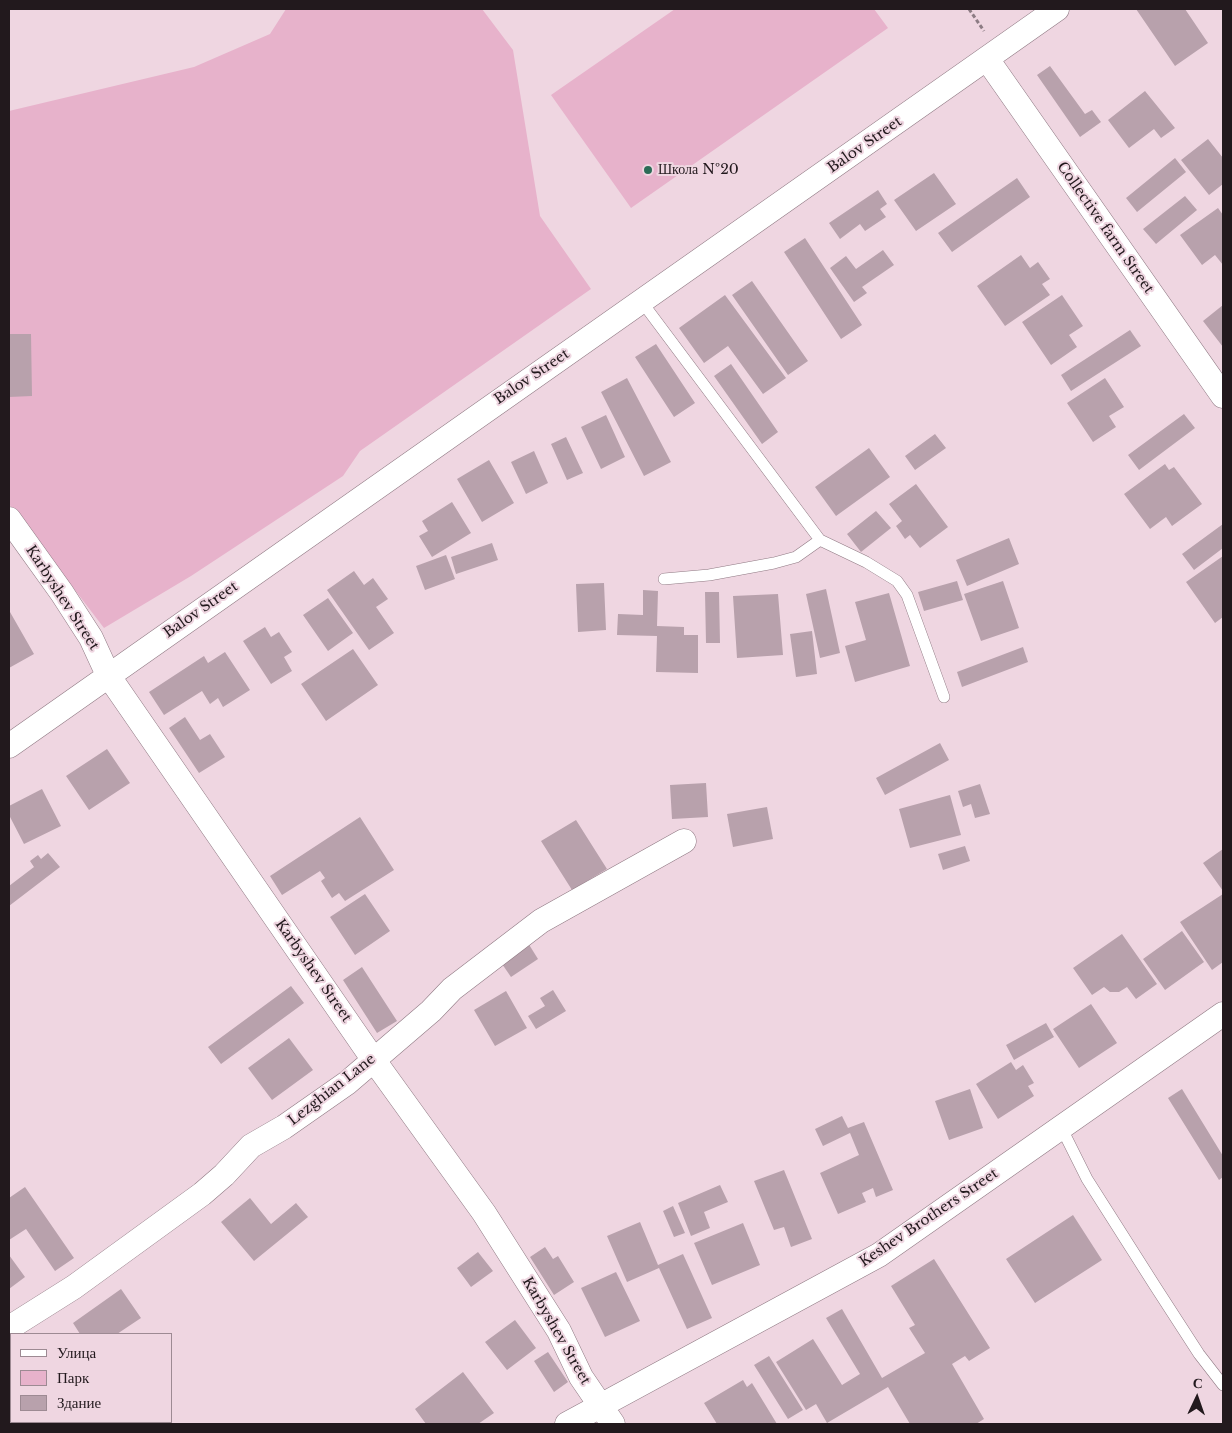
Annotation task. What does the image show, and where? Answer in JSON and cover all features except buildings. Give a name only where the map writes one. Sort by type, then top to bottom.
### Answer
[{"type":"street","name":"Balov Street","points":[[9,746],[501,398],[642,302],[1057,9]]},
{"type":"street","name":"Collective farm Street","points":[[987,59],[1223,396]]},
{"type":"street","name":"Karbyshev Street","points":[[9,520],[86,631],[108,675],[508,1250],[559,1332],[581,1377],[607,1415]]},
{"type":"street","name":"Lezghian Lane","points":[[9,1328],[74,1287],[174,1215],[224,1175],[251,1146],[306,1112],[347,1082],[430,1011],[452,989],[541,921],[684,841]]},
{"type":"street","name":"Keshev Brothers Street","points":[[567,1424],[607,1415],[879,1254],[1223,1014]]},
{"type":"lane","points":[[642,302],[820,540],[866,562],[897,581],[907,595],[944,697]]},
{"type":"lane","points":[[664,579],[709,575],[774,563],[796,556],[820,540]]},
{"type":"lane","points":[[1061,1127],[1088,1179],[1155,1286],[1199,1354],[1223,1385]]},
{"type":"green space","points":[[286,9],[482,9],[513,50],[540,216],[591,289],[360,451],[343,476],[191,576],[104,628],[9,504],[9,111],[194,67],[270,34]]},
{"type":"green space","points":[[675,9],[874,9],[888,28],[631,208],[551,95]]},
{"type":"place","name":"Школа №20","points":[[648,170]]}]
